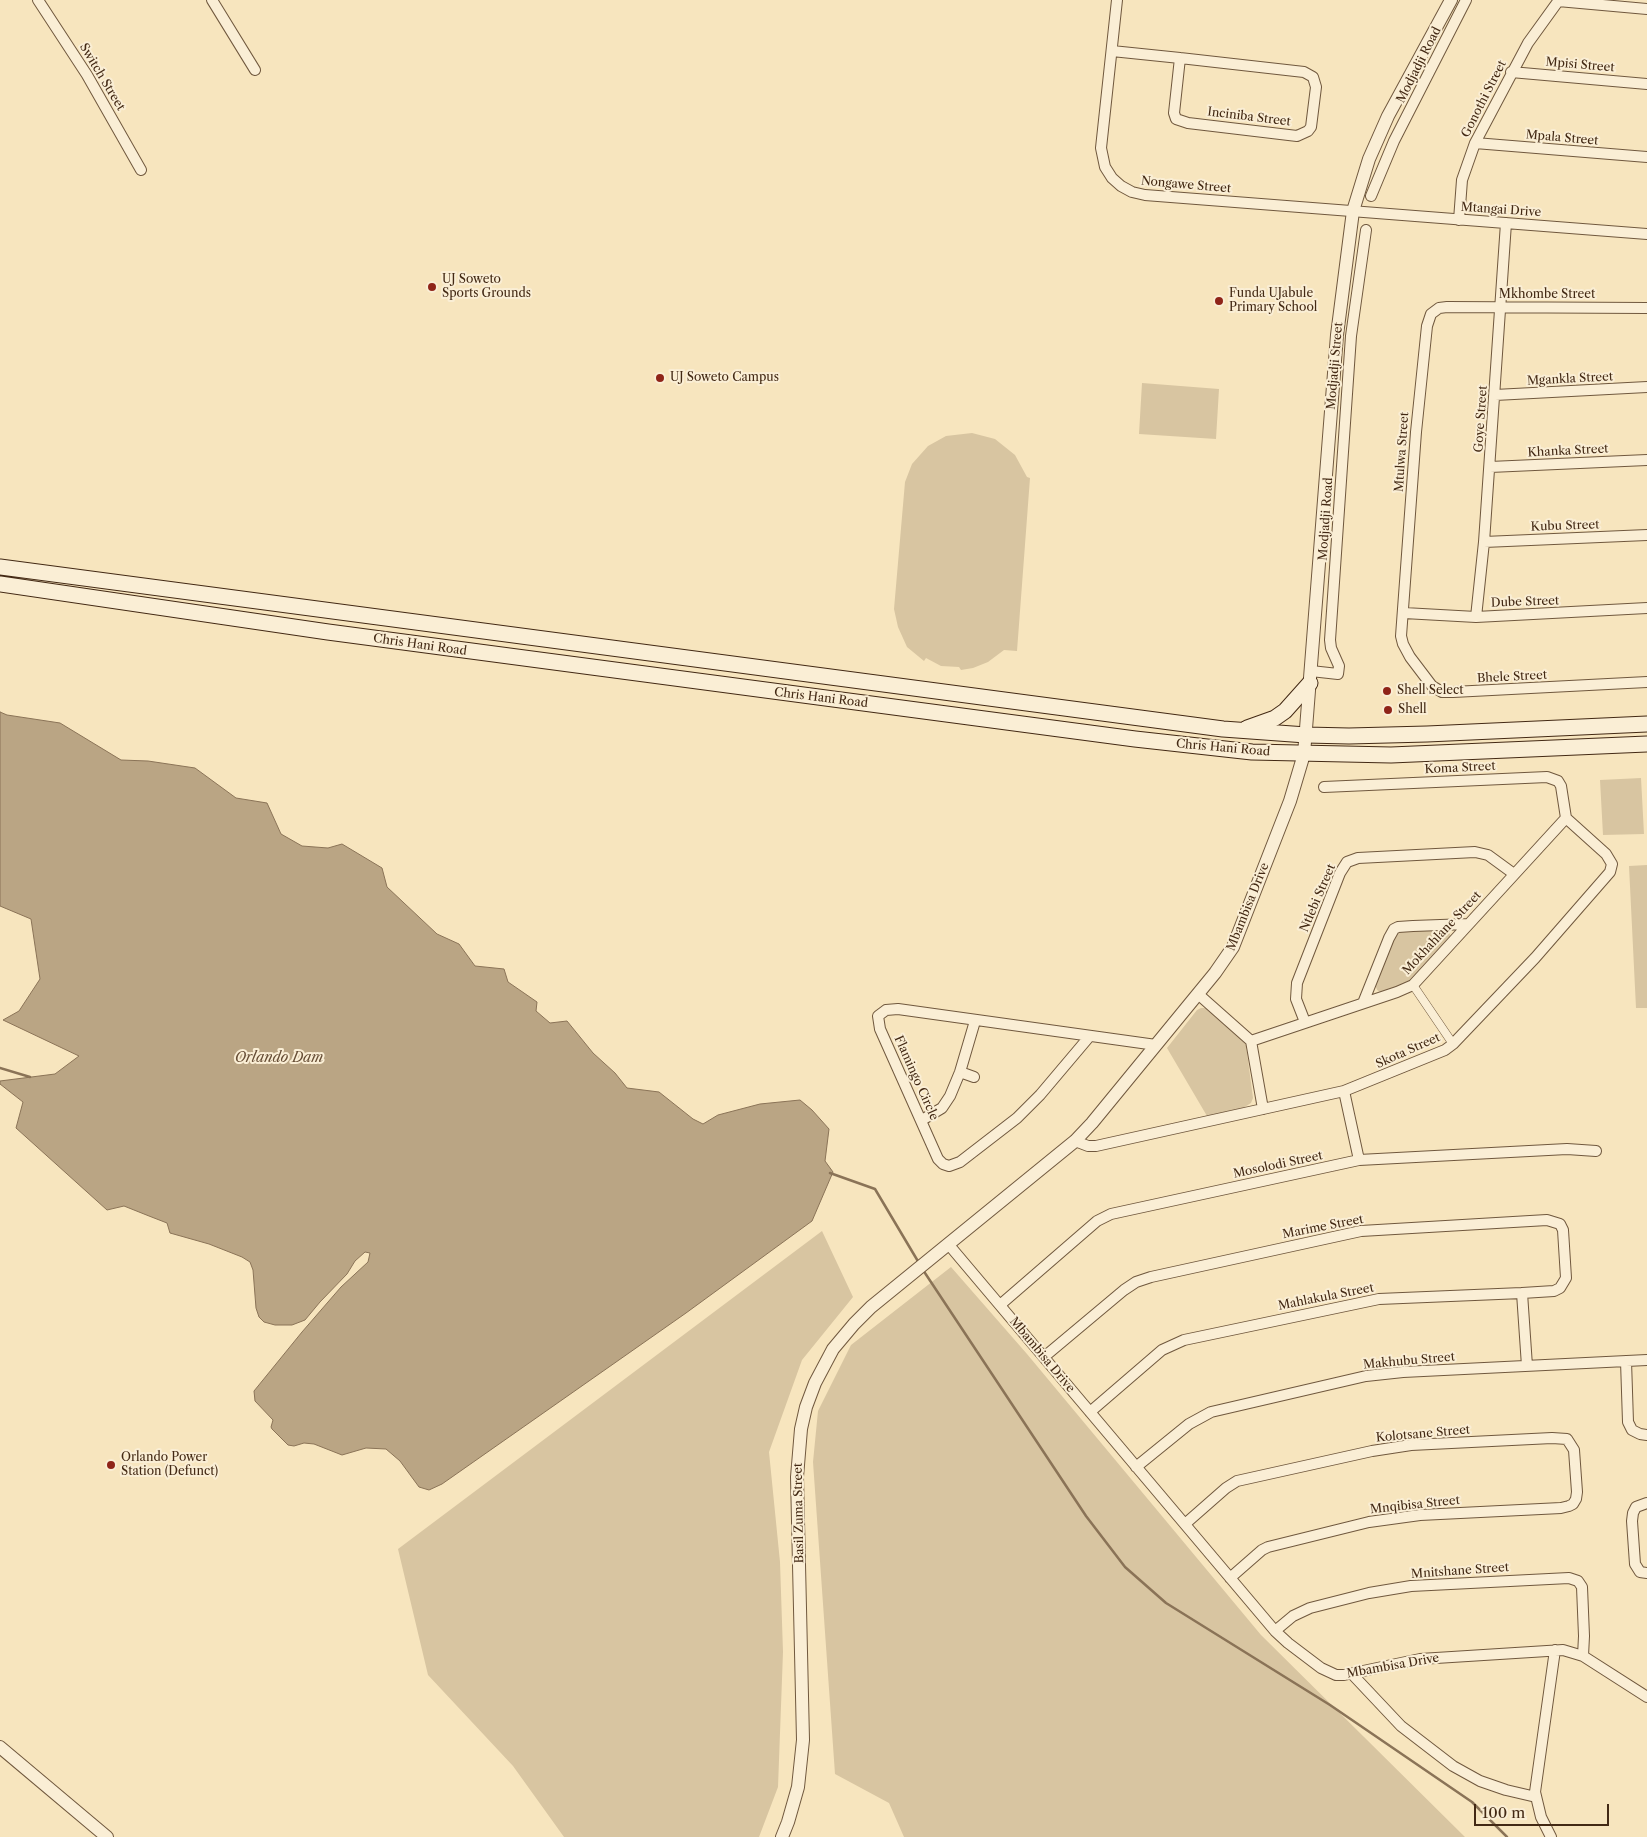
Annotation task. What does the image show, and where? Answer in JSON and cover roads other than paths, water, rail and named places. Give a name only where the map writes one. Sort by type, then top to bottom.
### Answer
[{"type":"main road","name":"Chris Hani Road","points":[[0,567],[1238,730],[1306,736],[1427,734],[1647,724]]},
{"type":"main road","name":"Chris Hani Road","points":[[0,584],[236,620],[1172,744],[1252,752],[1391,755],[1647,744]]},
{"type":"main road","points":[[236,620],[238,598]]},
{"type":"main road","points":[[1238,730],[1275,718],[1294,703],[1310,677]]},
{"type":"street","name":"Switch Street","points":[[38,0],[87,75],[141,170]]},
{"type":"street","points":[[212,0],[255,70]]},
{"type":"street","name":"Nongawe Street","points":[[1117,0],[1101,148],[1105,167],[1112,178],[1132,192],[1144,195],[1353,211]]},
{"type":"street","name":"Modjadji Street","points":[[1304,754],[1337,335],[1353,211],[1369,159],[1380,134],[1451,0]]},
{"type":"street","name":"Modjadji Road","points":[[1371,196],[1394,141],[1466,0]]},
{"type":"street","points":[[1559,1],[1647,9]]},
{"type":"street","name":"Gonothi Street","points":[[1460,220],[1462,180],[1475,144],[1511,72],[1528,43],[1559,1]]},
{"type":"street","name":"Inciniba Street","points":[[1112,51],[1180,58],[1304,72],[1310,74],[1316,87],[1311,127],[1308,131],[1297,136],[1188,123],[1176,118],[1174,112],[1180,58]]},
{"type":"street","name":"Mpisi Street","points":[[1511,72],[1647,84]]},
{"type":"street","points":[[1380,134],[1394,141]]},
{"type":"street","name":"Mpala Street","points":[[1475,144],[1647,157]]},
{"type":"street","name":"Mtangai Drive","points":[[1353,211],[1647,234]]},
{"type":"street","name":"Goye Street","points":[[1476,617],[1490,467],[1502,307],[1506,223]]},
{"type":"street","name":"Modjadji Road","points":[[1310,677],[1338,674],[1339,666],[1330,648],[1330,640],[1352,336],[1366,230]]},
{"type":"street","name":"Mkhombe Street","points":[[1447,307],[1647,308]]},
{"type":"street","name":"Mtulwa Street","points":[[1404,612],[1416,432],[1427,326],[1428,319],[1434,311],[1447,307]]},
{"type":"street","points":[[1337,335],[1352,336]]},
{"type":"street","name":"Mgankla Street","points":[[1495,395],[1647,387]]},
{"type":"street","name":"Khanka Street","points":[[1490,467],[1647,460]]},
{"type":"street","name":"Kubu Street","points":[[1484,542],[1647,535]]},
{"type":"street","name":"Dube Street","points":[[1404,612],[1476,617],[1647,608]]},
{"type":"street","name":"Bhele Street","points":[[1404,612],[1401,636],[1403,644],[1432,686],[1442,692],[1647,682]]},
{"type":"street","name":"Mbambisa Drive","points":[[1304,754],[1293,794],[1227,958],[1076,1141],[949,1245],[1276,1631],[1320,1668],[1336,1675],[1352,1674],[1420,1659],[1555,1650],[1570,1651],[1583,1656],[1647,1697]]},
{"type":"street","name":"Koma Street","points":[[1324,787],[1548,777],[1558,781],[1561,786],[1566,818]]},
{"type":"street","name":"Mokhahlane Street","points":[[1251,1041],[1413,985],[1566,818]]},
{"type":"street","name":"Skota Street","points":[[1076,1141],[1088,1146],[1096,1146],[1344,1091],[1434,1056],[1453,1044],[1535,958],[1610,872],[1612,864],[1606,854],[1566,818]]},
{"type":"street","name":"Ntlebi Street","points":[[1305,1022],[1296,999],[1297,984],[1340,873],[1347,862],[1358,858],[1475,852],[1488,855],[1514,874]]},
{"type":"street","points":[[1363,1003],[1388,938],[1394,929],[1403,926],[1468,924]]},
{"type":"street","points":[[1413,985],[1453,1044]]},
{"type":"street","points":[[1198,994],[1251,1041],[1263,1109]]},
{"type":"street","name":"Flamingo Circle","points":[[1089,1037],[1040,1095],[1016,1118],[954,1166],[946,1166],[938,1159],[878,1023],[880,1013],[891,1009],[1156,1045]]},
{"type":"street","points":[[922,1120],[945,1104],[960,1072],[975,1021]]},
{"type":"street","points":[[960,1072],[974,1077]]},
{"type":"street","points":[[1344,1091],[1359,1160]]},
{"type":"street","name":"Mosolodi Street","points":[[1000,1305],[1097,1221],[1111,1214],[1359,1160],[1567,1149],[1596,1151]]},
{"type":"street","name":"Marime Street","points":[[1044,1358],[1136,1282],[1151,1277],[1356,1232],[1547,1220],[1560,1224],[1564,1230],[1565,1282],[1554,1291],[1522,1293]]},
{"type":"street","name":"Basil Zuma Street","points":[[782,1837],[798,1787],[803,1740],[798,1466],[801,1429],[806,1407],[825,1362],[854,1324],[871,1306],[949,1245]]},
{"type":"street","points":[[1522,1293],[1527,1366]]},
{"type":"street","name":"Mahlakula Street","points":[[1090,1412],[1162,1350],[1184,1340],[1379,1298],[1522,1293]]},
{"type":"street","name":"Makhubu Street","points":[[1136,1467],[1189,1424],[1204,1415],[1223,1408],[1373,1375],[1647,1360]]},
{"type":"street","points":[[1626,1361],[1628,1422],[1632,1430],[1647,1435]]},
{"type":"street","name":"Kolotsane Street","points":[[1185,1524],[1226,1488],[1237,1481],[1372,1450],[1411,1445],[1563,1438],[1570,1442],[1574,1450],[1577,1492]]},
{"type":"street","name":"Mnqibisa Street","points":[[1230,1578],[1262,1550],[1278,1543],[1370,1522],[1401,1517],[1561,1508],[1573,1504],[1577,1492]]},
{"type":"street","points":[[1647,1503],[1640,1505],[1633,1513],[1634,1564],[1640,1572],[1647,1573]]},
{"type":"street","name":"Mnitshane Street","points":[[1276,1631],[1301,1611],[1369,1593],[1429,1584],[1569,1578],[1578,1581],[1582,1587],[1583,1656]]},
{"type":"street","points":[[1550,1837],[1541,1816],[1536,1797],[1535,1781],[1555,1650]]},
{"type":"street","points":[[1352,1674],[1401,1726],[1453,1766],[1480,1781],[1506,1790],[1536,1797]]},
{"type":"street","points":[[0,1747],[107,1837]]},
{"type":"water","name":"Orlando Dam","points":[[0,712],[7,715],[60,723],[121,760],[148,761],[195,768],[236,798],[267,803],[281,834],[302,846],[328,848],[342,844],[382,868],[387,887],[437,934],[459,944],[475,966],[504,969],[508,982],[537,1002],[536,1011],[550,1023],[567,1021],[593,1053],[615,1073],[627,1088],[659,1092],[693,1119],[703,1124],[718,1115],[760,1104],[800,1100],[829,1129],[825,1161],[833,1172],[812,1221],[686,1313],[442,1484],[429,1490],[419,1487],[400,1461],[386,1449],[366,1448],[342,1455],[314,1444],[288,1445],[272,1429],[273,1420],[255,1401],[254,1391],[341,1287],[368,1262],[370,1253],[365,1252],[355,1261],[347,1274],[305,1320],[292,1325],[275,1325],[264,1322],[259,1317],[256,1308],[253,1270],[250,1262],[209,1244],[170,1233],[167,1223],[124,1206],[107,1210],[16,1128],[23,1102],[0,1084],[0,1081],[55,1074],[79,1056],[3,1020],[19,1011],[40,979],[31,919],[0,906]]},
{"type":"waterway","points":[[0,1068],[30,1077]]},
{"type":"waterway","points":[[830,1173],[875,1189],[919,1263]]},
{"type":"waterway","points":[[923,1270],[1086,1516],[1125,1567],[1166,1603],[1330,1705],[1472,1802],[1507,1837]]},
{"type":"place","name":"UJ Soweto Sports Grounds","points":[[432,287]]},
{"type":"place","name":"Funda UJabule Primary School","points":[[1219,301]]},
{"type":"place","name":"UJ Soweto Campus","points":[[660,378]]},
{"type":"place","name":"Shell Select","points":[[1387,691]]},
{"type":"place","name":"Shell","points":[[1388,710]]},
{"type":"place","name":"Orlando Power Station (Defunct)","points":[[111,1465]]}]
